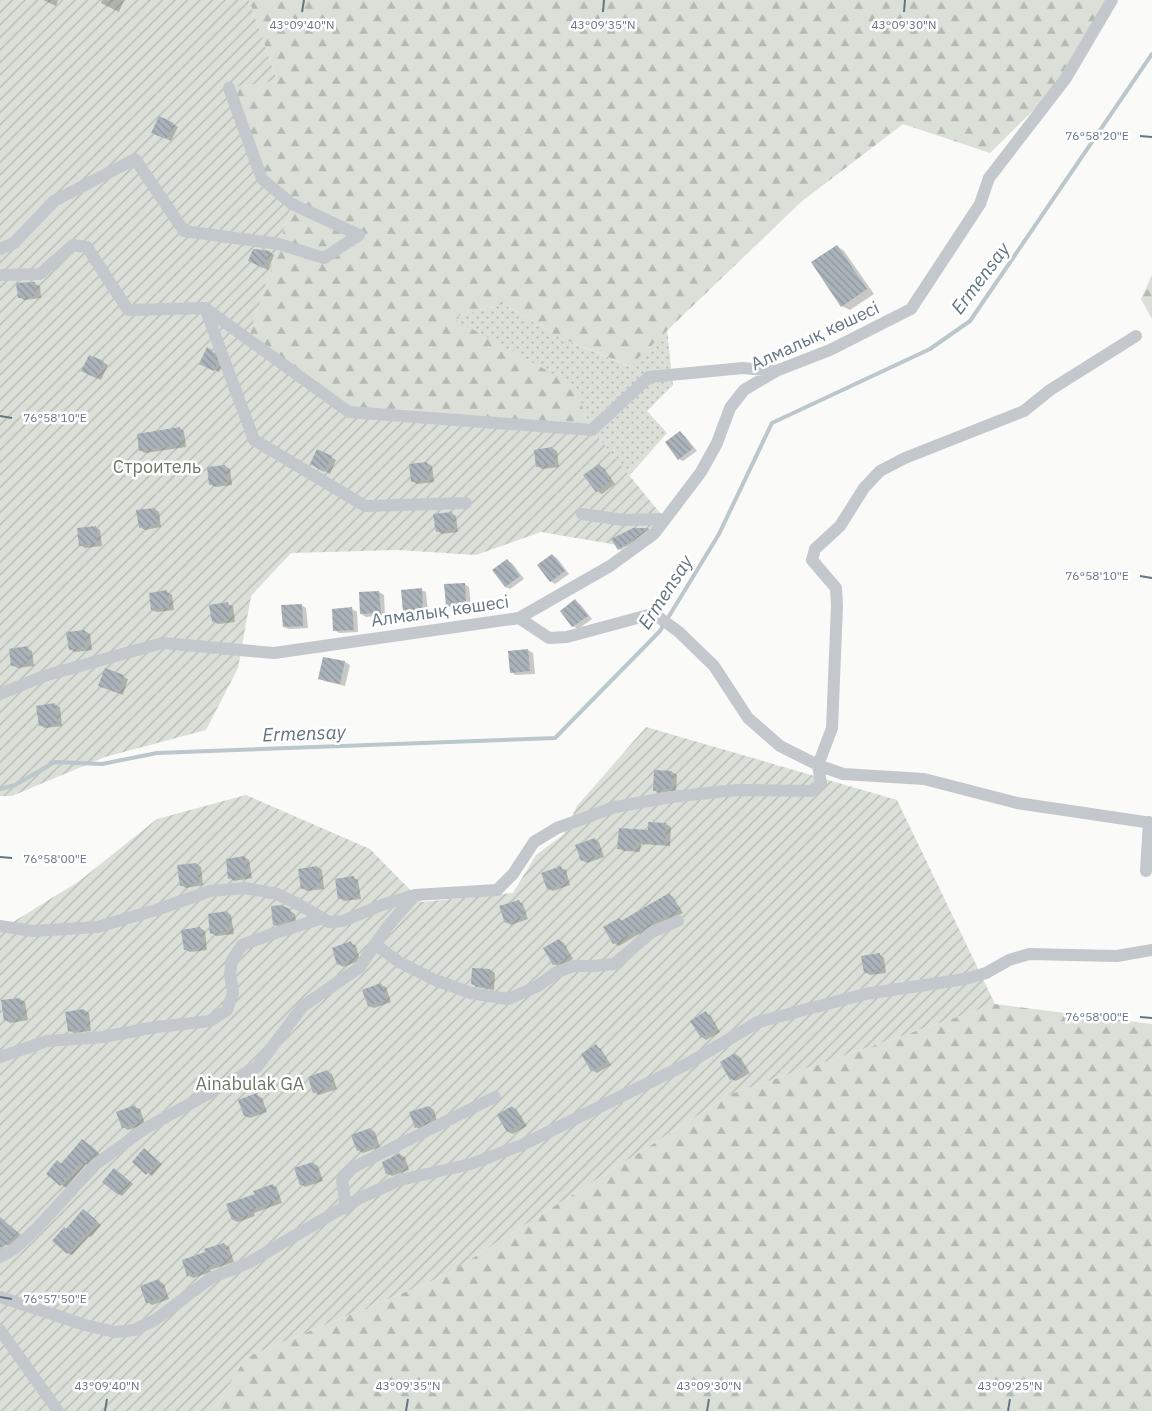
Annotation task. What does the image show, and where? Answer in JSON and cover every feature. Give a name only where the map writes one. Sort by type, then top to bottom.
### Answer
[{"type":"street","name":"Алмалық көшесі","points":[[0,694],[44,676],[162,642],[274,653],[519,618],[610,566],[654,534],[701,472],[717,443],[730,408],[744,390],[776,371],[830,350],[911,310],[980,204],[989,178],[1066,78],[1112,0]]},
{"type":"street","points":[[0,250],[14,243],[54,200],[136,159],[184,231],[279,244],[324,258],[359,235],[292,204],[262,179],[228,88]]},
{"type":"street","points":[[0,275],[40,274],[73,246],[87,247],[128,310],[205,308],[349,412],[592,430],[649,377],[743,368],[776,371]]},
{"type":"street","points":[[205,308],[254,440],[365,506],[466,502]]},
{"type":"street","points":[[0,926],[33,931],[97,927],[156,910],[210,891],[245,888],[276,894],[300,905],[328,922],[343,921],[382,905],[415,895],[497,890],[513,874],[534,842],[557,828],[615,807],[672,797],[736,790],[811,790],[821,784],[818,765],[832,728],[837,606],[836,588],[812,560],[815,549],[840,526],[864,488],[880,470],[905,458],[1024,411],[1050,390],[1136,336]]},
{"type":"street","points":[[582,514],[624,520],[665,519]]},
{"type":"street","points":[[519,618],[549,638],[567,637],[652,614],[658,616],[679,632],[714,666],[748,718],[780,746],[818,765],[843,774],[924,779],[1018,803],[1151,822],[1146,871]]},
{"type":"street","points":[[0,1257],[14,1249],[34,1230],[96,1164],[146,1128],[257,1066],[303,1006],[359,968],[388,926],[415,895]]},
{"type":"street","points":[[0,1057],[46,1041],[103,1037],[156,1027],[210,1021],[227,1010],[233,993],[230,973],[232,960],[242,945],[322,918]]},
{"type":"street","points":[[376,945],[398,962],[435,980],[471,993],[508,999],[536,986],[557,972],[574,966],[614,964],[652,932],[678,921]]},
{"type":"street","points":[[0,1297],[85,1325],[116,1332],[134,1330],[155,1320],[211,1278],[248,1263],[346,1208],[360,1198],[400,1180],[471,1164],[522,1145],[687,1064],[758,1022],[865,994],[965,979],[986,973],[1010,960],[1028,954],[1117,956],[1152,950]]},
{"type":"street","points":[[346,1208],[342,1180],[352,1168],[495,1097]]},
{"type":"street","points":[[0,1330],[58,1411]]},
{"type":"green space","name":"Строитель","points":[[0,0],[249,0],[277,81],[229,88],[262,179],[292,204],[248,339],[349,412],[592,430],[665,519],[635,548],[541,532],[476,555],[398,550],[291,553],[251,596],[238,668],[206,730],[105,757],[12,796],[0,796]]},
{"type":"green space","points":[[249,0],[1108,0],[1066,78],[990,153],[903,124],[801,202],[630,366],[561,338],[503,304],[452,318],[573,385],[592,430],[349,412],[248,339],[292,204],[262,179],[229,88],[277,81]]},
{"type":"green space","points":[[1152,275],[1152,319],[1141,299]]},
{"type":"green space","points":[[503,304],[561,338],[629,366],[667,330],[673,385],[647,411],[667,433],[629,476],[592,430],[451,318]]},
{"type":"green space","name":"Ainabulak GA","points":[[646,727],[897,800],[995,1004],[733,1093],[444,1276],[246,1357],[213,1411],[0,1411],[0,930],[78,882],[157,819],[246,795],[370,849],[422,902],[513,893],[536,855],[564,834],[577,806]]},
{"type":"green space","points":[[995,1004],[1152,1024],[1152,1411],[213,1411],[246,1357],[444,1276],[733,1093]]},
{"type":"building","points":[[159,116],[174,123],[166,139],[151,133]]},
{"type":"building","points":[[837,245],[867,289],[841,307],[811,262]]},
{"type":"building","points":[[253,249],[270,251],[263,268],[248,261]]},
{"type":"building","points":[[35,282],[37,296],[18,298],[16,283]]},
{"type":"building","points":[[207,347],[212,350],[217,364],[214,371],[199,364]]},
{"type":"building","points":[[89,355],[104,361],[96,378],[81,371]]},
{"type":"building","points":[[180,427],[182,444],[139,451],[137,434]]},
{"type":"building","points":[[680,431],[693,448],[678,460],[665,442]]},
{"type":"building","points":[[552,447],[555,464],[536,467],[534,450]]},
{"type":"building","points":[[317,449],[332,456],[324,472],[310,464]]},
{"type":"building","points":[[427,462],[430,479],[411,482],[409,464]]},
{"type":"building","points":[[599,464],[611,481],[596,492],[583,475]]},
{"type":"building","points":[[225,465],[228,482],[209,485],[207,467]]},
{"type":"building","points":[[155,508],[157,525],[139,528],[136,510]]},
{"type":"building","points":[[452,512],[454,529],[436,532],[433,514]]},
{"type":"building","points":[[96,526],[98,543],[79,546],[77,528]]},
{"type":"building","points":[[633,528],[649,528],[618,550],[611,539]]},
{"type":"building","points":[[552,554],[565,571],[550,582],[537,565]]},
{"type":"building","points":[[507,559],[520,576],[505,587],[492,570]]},
{"type":"building","points":[[465,583],[466,605],[446,606],[444,584]]},
{"type":"building","points":[[422,588],[423,610],[403,612],[401,590]]},
{"type":"building","points":[[167,590],[169,608],[151,610],[149,593]]},
{"type":"building","points":[[379,591],[381,613],[360,614],[359,592]]},
{"type":"building","points":[[575,599],[588,616],[572,627],[560,611]]},
{"type":"building","points":[[228,602],[230,620],[212,622],[209,605]]},
{"type":"building","points":[[302,604],[303,626],[283,627],[281,605]]},
{"type":"building","points":[[352,607],[354,630],[333,631],[332,609]]},
{"type":"building","points":[[85,630],[87,647],[69,650],[66,632]]},
{"type":"building","points":[[28,646],[30,664],[11,666],[9,649]]},
{"type":"building","points":[[528,649],[530,671],[510,673],[508,651]]},
{"type":"building","points":[[323,657],[345,661],[340,684],[318,679]]},
{"type":"building","points":[[105,668],[124,675],[118,693],[98,686]]},
{"type":"building","points":[[55,703],[58,724],[39,726],[36,706]]},
{"type":"building","points":[[654,770],[672,771],[671,789],[653,791]]},
{"type":"building","points":[[648,822],[666,823],[665,844],[636,842],[635,850],[617,849],[619,828],[648,830]]},
{"type":"building","points":[[595,838],[600,855],[581,861],[575,845]]},
{"type":"building","points":[[245,856],[247,876],[228,879],[226,859]]},
{"type":"building","points":[[196,863],[199,883],[180,886],[177,865]]},
{"type":"building","points":[[317,866],[320,886],[301,889],[298,869]]},
{"type":"building","points":[[561,866],[566,883],[547,889],[541,873]]},
{"type":"building","points":[[354,876],[357,897],[338,899],[335,879]]},
{"type":"building","points":[[669,893],[679,910],[649,925],[637,934],[635,931],[613,944],[603,927],[619,918],[621,921]]},
{"type":"building","points":[[519,900],[524,916],[505,923],[499,906]]},
{"type":"building","points":[[281,905],[290,909],[292,919],[273,925],[271,906]]},
{"type":"building","points":[[227,911],[230,931],[210,934],[208,914]]},
{"type":"building","points":[[200,927],[203,947],[184,950],[181,930]]},
{"type":"building","points":[[559,939],[569,956],[553,965],[543,948]]},
{"type":"building","points":[[351,941],[356,957],[337,965],[332,948]]},
{"type":"building","points":[[880,953],[882,971],[864,973],[861,956]]},
{"type":"building","points":[[472,968],[490,969],[489,988],[471,984]]},
{"type":"building","points":[[381,983],[387,1000],[368,1006],[362,990]]},
{"type":"building","points":[[20,998],[23,1018],[4,1021],[1,1000]]},
{"type":"building","points":[[84,1009],[87,1029],[68,1031],[65,1012]]},
{"type":"building","points":[[706,1011],[716,1029],[701,1038],[690,1021]]},
{"type":"building","points":[[596,1044],[607,1062],[591,1071],[581,1054]]},
{"type":"building","points":[[735,1053],[745,1070],[730,1080],[720,1062]]},
{"type":"building","points":[[327,1070],[332,1086],[313,1093],[308,1077]]},
{"type":"building","points":[[257,1093],[263,1110],[244,1116],[238,1100]]},
{"type":"building","points":[[135,1105],[141,1122],[122,1128],[116,1112]]},
{"type":"building","points":[[429,1106],[433,1119],[415,1128],[409,1112]]},
{"type":"building","points":[[512,1106],[523,1123],[507,1132],[497,1115]]},
{"type":"building","points":[[370,1128],[376,1144],[357,1151],[351,1135]]},
{"type":"building","points":[[82,1139],[97,1151],[84,1165],[81,1162],[60,1186],[46,1174],[57,1160],[61,1164]]},
{"type":"building","points":[[144,1148],[158,1161],[146,1175],[132,1162]]},
{"type":"building","points":[[400,1153],[405,1167],[386,1174],[382,1162]]},
{"type":"building","points":[[313,1162],[319,1178],[300,1185],[294,1168]]},
{"type":"building","points":[[114,1168],[129,1181],[117,1194],[102,1182]]},
{"type":"building","points":[[273,1184],[278,1200],[250,1210],[251,1214],[232,1220],[226,1204],[255,1194],[253,1191]]},
{"type":"building","points":[[83,1209],[97,1221],[67,1254],[52,1241],[64,1227],[66,1229]]},
{"type":"building","points":[[0,1217],[17,1232],[7,1244],[0,1248]]},
{"type":"building","points":[[224,1243],[229,1259],[206,1267],[207,1270],[187,1276],[182,1260],[205,1252],[204,1249]]},
{"type":"building","points":[[159,1279],[165,1296],[146,1303],[140,1286]]},
{"type":"waterway","name":"Ermensay","points":[[0,789],[15,785],[55,762],[102,764],[157,753],[555,738],[660,631],[719,534],[772,423],[930,349],[970,321],[1152,54]]}]
